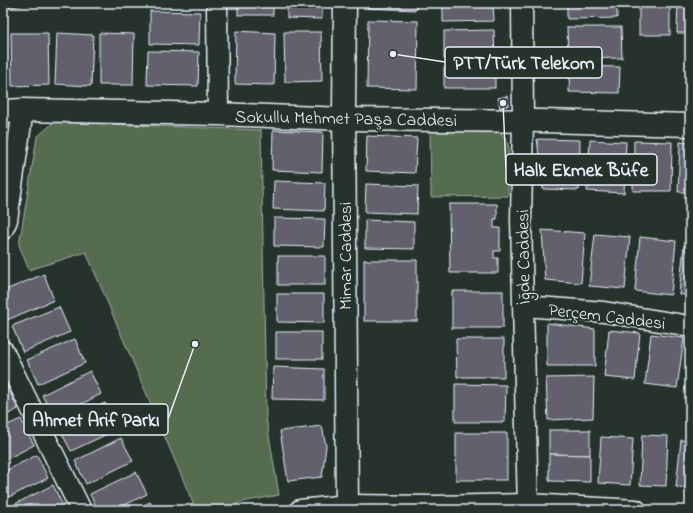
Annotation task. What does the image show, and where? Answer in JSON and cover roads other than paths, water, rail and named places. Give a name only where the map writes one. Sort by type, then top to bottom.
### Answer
[{"type":"main road","name":"Mimar Caddesi","points":[[346,3],[345,119],[347,508]]},
{"type":"main road","name":"Sokullu Mehmet Paşa Caddesi","points":[[13,111],[218,114],[345,119],[690,125]]},
{"type":"street","points":[[217,3],[218,114]]},
{"type":"street","name":"İğde Caddesi","points":[[522,3],[523,121],[521,219],[528,507]]},
{"type":"street","points":[[3,229],[7,220],[13,111]]},
{"type":"street","name":"Perçem Caddesi","points":[[524,306],[604,312],[690,326]]},
{"type":"street","points":[[3,351],[81,510]]},
{"type":"street","points":[[300,510],[347,508],[528,507],[636,510]]},
{"type":"place","name":"PTT/Türk Telekom","points":[[393,54]]},
{"type":"place","name":"Halk Ekmek Büfe","points":[[503,103]]},
{"type":"place","name":"Ahmet Arif Parkı","points":[[195,344]]}]
